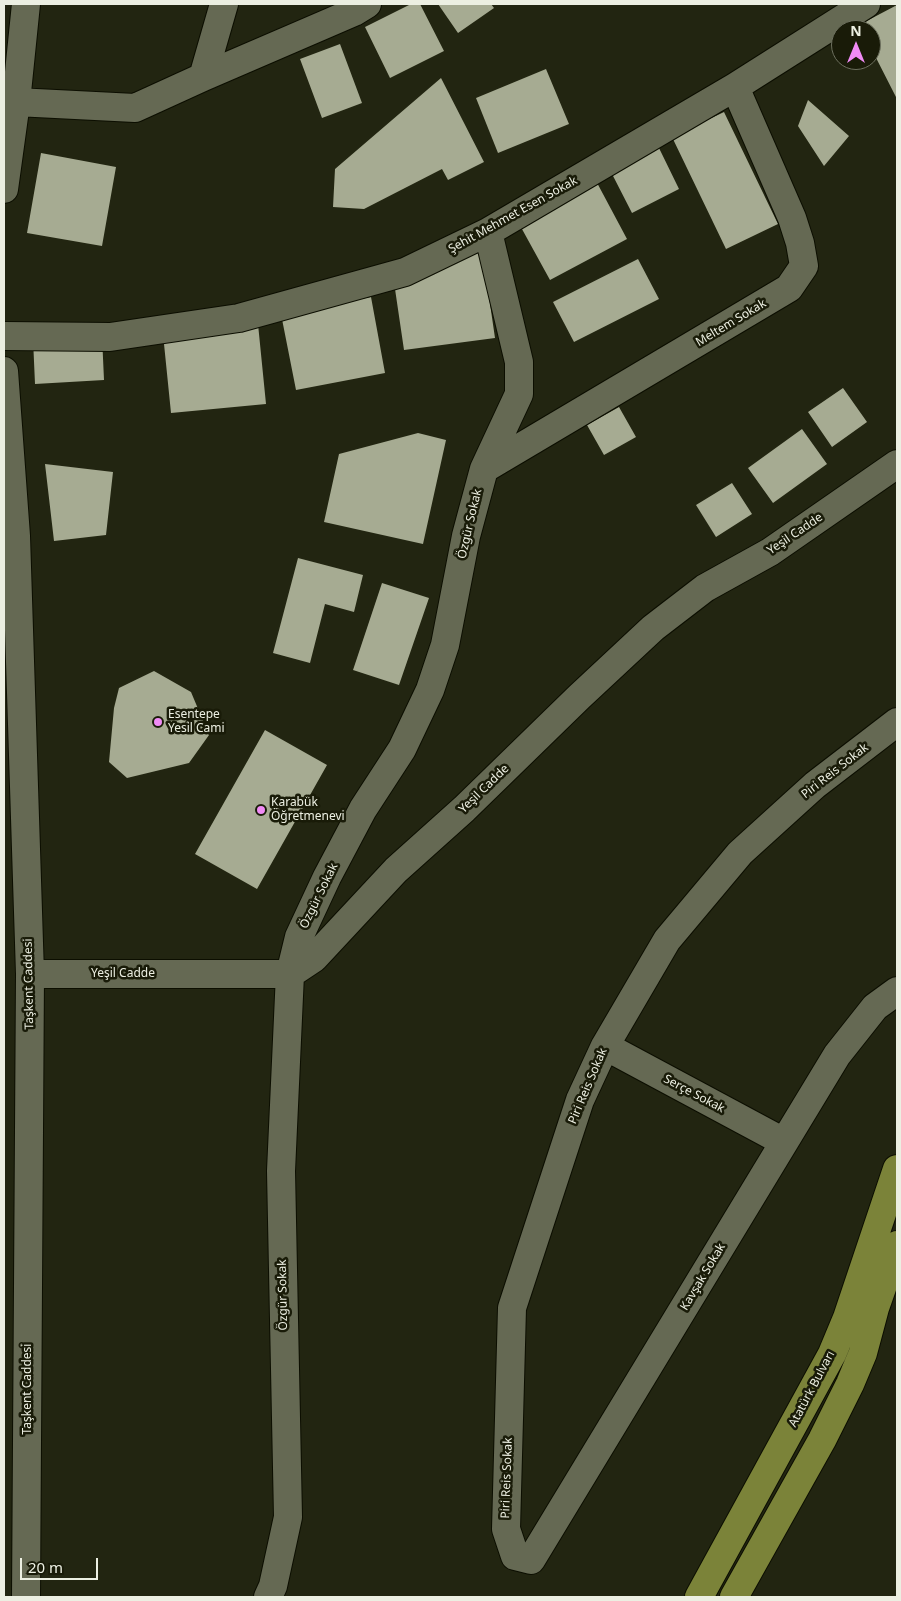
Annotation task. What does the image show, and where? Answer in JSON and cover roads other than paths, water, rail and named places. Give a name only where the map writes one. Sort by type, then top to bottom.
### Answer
[{"type":"main road","name":"Atatürk Bulvarı","points":[[699,1597],[832,1354],[847,1318],[897,1169]]},
{"type":"main road","points":[[734,1597],[817,1449],[850,1384],[863,1353],[875,1308],[897,1245]]},
{"type":"street","points":[[4,189],[16,102],[26,4]]},
{"type":"street","points":[[203,77],[224,4]]},
{"type":"street","points":[[16,102],[135,108],[354,12],[367,4]]},
{"type":"street","name":"Şehit Mehmet Esen Sokak","points":[[4,336],[110,337],[239,318],[405,272],[488,232],[735,88],[866,4]]},
{"type":"street","name":"Meltem Sokak","points":[[484,469],[789,288],[804,266],[800,243],[792,218],[735,88]]},
{"type":"street","name":"Özgür Sokak","points":[[268,1597],[273,1586],[288,1517],[281,1171],[290,974],[299,937],[327,877],[363,809],[402,749],[430,690],[445,645],[466,536],[484,469],[518,394],[518,362],[488,232]]},
{"type":"street","name":"Taşkent Caddesi","points":[[4,371],[16,536],[30,974],[26,1597]]},
{"type":"street","name":"Yeşil Cadde","points":[[30,974],[290,974],[314,958],[396,870],[464,809],[653,628],[704,588],[770,552],[897,464]]},
{"type":"street","name":"Piri Reis Sokak","points":[[515,1556],[506,1529],[512,1308],[580,1100],[605,1046],[667,940],[740,853],[814,785],[897,722]]},
{"type":"street","name":"Kavşak Sokak","points":[[515,1556],[532,1560],[837,1055],[875,1008],[897,991]]},
{"type":"street","name":"Serçe Sokak","points":[[605,1046],[784,1142]]},
{"type":"place","name":"Esentepe Yesil Cami","points":[[158,722]]},
{"type":"place","name":"Karabük Öğretmenevi","points":[[261,810]]}]
